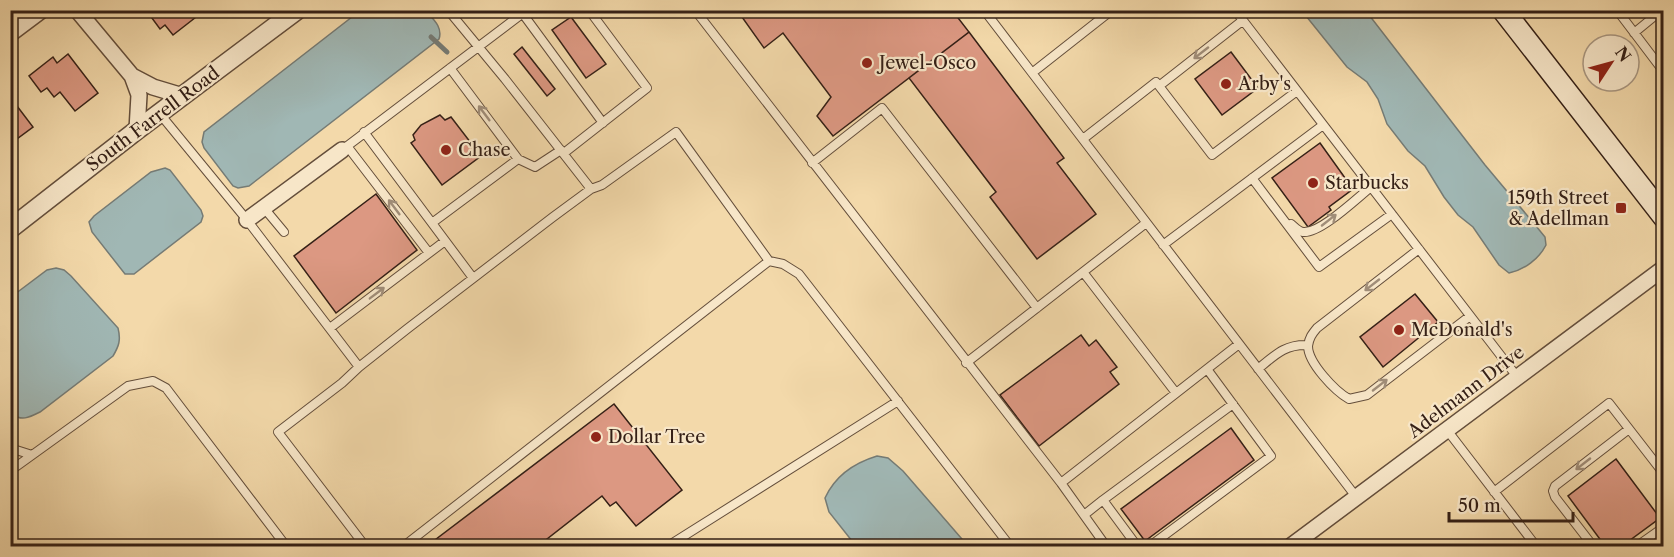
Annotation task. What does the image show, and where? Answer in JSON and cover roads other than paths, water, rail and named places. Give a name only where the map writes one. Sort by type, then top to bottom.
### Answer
[{"type":"main road","points":[[1503,10],[1664,217]]},
{"type":"street","points":[[10,34],[42,10]]},
{"type":"street","points":[[77,10],[132,76],[139,95],[137,130]]},
{"type":"street","name":"South Farrell Road","points":[[10,229],[159,113],[297,10]]},
{"type":"street","points":[[132,76],[153,87],[183,96]]},
{"type":"street","points":[[247,220],[344,148]]},
{"type":"street","name":"Adelmann Drive","points":[[1292,546],[1664,268]]},
{"type":"lane","points":[[448,10],[591,189]]},
{"type":"lane","points":[[450,68],[518,159],[535,167],[562,152],[647,88],[589,10]]},
{"type":"lane","points":[[695,10],[1061,483],[1106,546]]},
{"type":"lane","points":[[984,10],[1357,498]]},
{"type":"lane","points":[[1032,74],[1112,10]]},
{"type":"lane","points":[[1234,10],[1518,378]]},
{"type":"lane","points":[[1617,10],[1634,33],[1662,10]]},
{"type":"lane","points":[[429,253],[344,148],[478,46],[525,12],[603,123]]},
{"type":"lane","points":[[1159,86],[1242,21]]},
{"type":"lane","points":[[1641,42],[1664,72]]},
{"type":"lane","points":[[1083,140],[1156,82],[1212,155],[1296,91]]},
{"type":"lane","points":[[812,163],[882,108],[1037,308]]},
{"type":"lane","points":[[159,113],[247,220],[359,367]]},
{"type":"lane","points":[[1163,245],[1323,125]]},
{"type":"lane","points":[[364,132],[473,278]]},
{"type":"lane","points":[[365,546],[278,432],[342,384],[359,367],[473,278],[591,189],[602,185],[676,132],[769,261],[783,264],[799,274],[1010,546]]},
{"type":"lane","points":[[432,223],[518,159]]},
{"type":"lane","points":[[1252,178],[1319,267],[1392,214]]},
{"type":"lane","points":[[1283,218],[1300,232],[1307,232],[1321,227],[1371,187]]},
{"type":"lane","points":[[264,207],[284,232]]},
{"type":"lane","points":[[966,363],[1146,223]]},
{"type":"lane","points":[[330,328],[445,241]]},
{"type":"lane","points":[[1419,249],[1317,328],[1310,337],[1309,354],[1333,387],[1349,399],[1367,395],[1470,316]]},
{"type":"lane","points":[[404,546],[769,261]]},
{"type":"lane","points":[[1083,272],[1176,393]]},
{"type":"lane","points":[[1061,483],[1239,344]]},
{"type":"lane","points":[[1258,369],[1285,348],[1294,344],[1308,345]]},
{"type":"lane","points":[[1150,546],[1271,456],[1207,369]]},
{"type":"lane","points":[[10,471],[128,386],[153,381],[166,387],[286,546]]},
{"type":"lane","points":[[668,546],[897,401]]},
{"type":"lane","points":[[1494,492],[1609,403],[1664,474]]},
{"type":"lane","points":[[1084,515],[1233,404]]},
{"type":"lane","points":[[1593,546],[1555,497],[1553,491],[1555,486],[1629,429]]},
{"type":"lane","points":[[1448,430],[1536,546]]},
{"type":"lane","points":[[10,448],[32,455]]},
{"type":"lane","points":[[1103,500],[1137,546]]},
{"type":"lane","points":[[1637,546],[1664,526]]},
{"type":"water","points":[[361,10],[426,11],[440,31],[439,39],[249,186],[238,188],[233,186],[204,148],[202,142],[204,132]]},
{"type":"water","points":[[1302,11],[1366,11],[1485,165],[1545,237],[1546,245],[1535,259],[1509,273],[1499,265],[1473,227],[1458,215],[1444,197],[1425,166],[1408,151],[1387,124],[1378,99],[1367,82],[1347,67]]},
{"type":"water","points":[[165,168],[170,170],[201,210],[203,216],[201,222],[134,274],[125,274],[92,232],[89,222],[151,172]]},
{"type":"water","points":[[56,268],[64,270],[71,276],[118,328],[119,343],[113,356],[40,412],[22,418],[11,414],[11,297],[47,270]]},
{"type":"water","points":[[877,456],[888,458],[903,471],[968,546],[856,546],[829,512],[825,498],[834,483],[846,471]]},
{"type":"waterway","points":[[431,37],[447,52]]},
{"type":"place","name":"Jewel-Osco","points":[[867,63]]},
{"type":"place","name":"Arby's","points":[[1226,84]]},
{"type":"place","name":"Chase","points":[[446,150]]},
{"type":"place","name":"Starbucks","points":[[1313,183]]},
{"type":"place","name":"159th Street & Adellman","points":[[1621,208]]},
{"type":"place","name":"McDonald's","points":[[1399,330]]},
{"type":"place","name":"Dollar Tree","points":[[596,437]]}]
